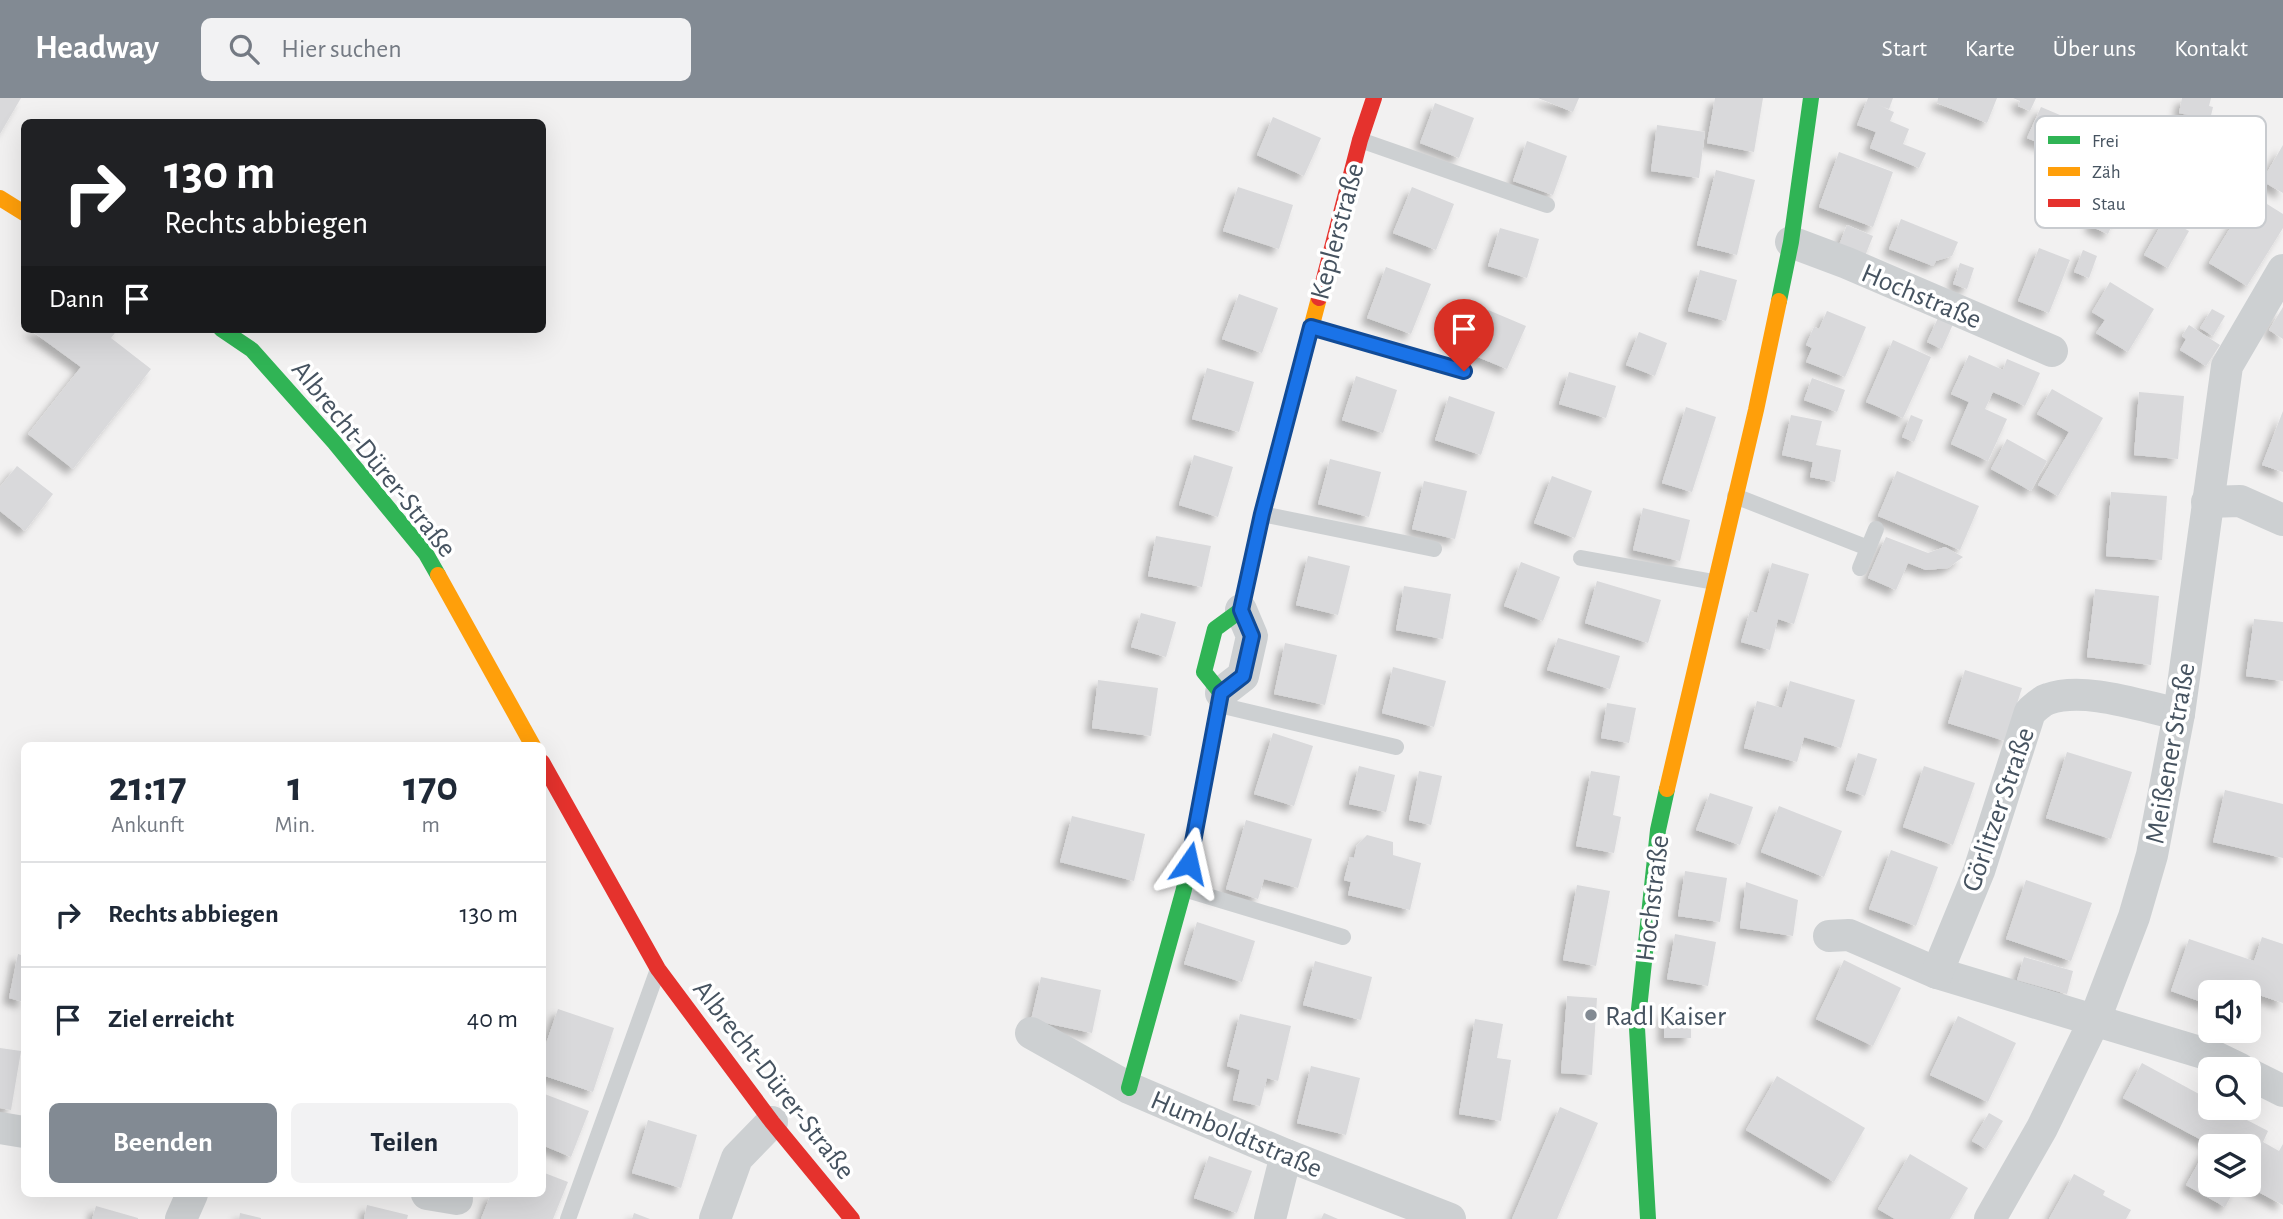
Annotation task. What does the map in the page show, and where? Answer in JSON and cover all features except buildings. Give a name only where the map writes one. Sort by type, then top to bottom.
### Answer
[{"type":"street","name":"Keplerstraße","points":[[1220,699],[1243,676],[1252,636],[1241,610],[1262,514],[1360,141],[1374,98]]},
{"type":"street","name":"Hochstraße","points":[[1648,1219],[1637,1028],[1658,830],[1756,410],[1791,242],[1811,98]]},
{"type":"street","points":[[0,198],[21,210]]},
{"type":"street","name":"Hochstraße","points":[[1791,242],[1847,263],[2052,351]]},
{"type":"street","name":"Meißener Straße","points":[[1990,1219],[2042,1128],[2095,1019],[2134,917],[2152,855],[2179,714],[2227,366],[2283,270]]},
{"type":"street","name":"Albrecht-Dürer-Straße","points":[[227,333],[252,351],[334,442],[426,554],[531,742]]},
{"type":"street","points":[[2207,502],[2240,501],[2283,520]]},
{"type":"street","name":"Görlitzer Straße","points":[[1937,973],[1979,871],[2031,712],[2045,699],[2062,695],[2086,695],[2179,714]]},
{"type":"street","points":[[1129,1088],[1184,889],[1220,699]]},
{"type":"street","name":"Albrecht-Dürer-Straße","points":[[546,769],[658,970],[772,1122],[852,1219]]},
{"type":"street","points":[[1829,936],[1849,935],[1937,973],[2215,1057]]},
{"type":"street","name":"Humboldtstraße","points":[[1031,1033],[1129,1088],[1286,1155],[1450,1219]]},
{"type":"street","points":[[2261,1080],[2283,1091]]},
{"type":"street","points":[[715,1219],[737,1158],[772,1122]]},
{"type":"street","points":[[0,1128],[21,1132]]},
{"type":"street","points":[[1270,1219],[1286,1155]]},
{"type":"street","points":[[181,1219],[191,1197]]},
{"type":"lane","points":[[1360,141],[1547,205]]},
{"type":"lane","points":[[1311,327],[1464,371]]},
{"type":"lane","points":[[1735,496],[1868,548]]},
{"type":"lane","points":[[1262,514],[1434,549]]},
{"type":"lane","points":[[1860,568],[1876,529]]},
{"type":"lane","points":[[1581,558],[1714,582]]},
{"type":"lane","points":[[1220,699],[1396,747]]},
{"type":"lane","points":[[1184,889],[1343,937]]},
{"type":"lane","name":"Albrecht-Dürer-Straße","points":[[568,1219],[658,970]]},
{"type":"traffic: fast","points":[[1779,301],[1791,242],[1811,98]]},
{"type":"traffic: fast","points":[[227,333],[252,350],[334,442],[426,554],[438,575]]},
{"type":"traffic: fast","points":[[1129,1088],[1184,889],[1221,693],[1204,672],[1215,629],[1241,610],[1248,577]]},
{"type":"traffic: fast","points":[[1648,1219],[1637,1028],[1658,830],[1667,789]]},
{"type":"traffic: slow","points":[[0,198],[21,211]]},
{"type":"traffic: slow","points":[[1248,577],[1319,298]]},
{"type":"traffic: slow","points":[[1667,789],[1779,301]]},
{"type":"traffic: slow","points":[[438,575],[531,742]]},
{"type":"traffic: jam","points":[[1319,298],[1360,140],[1374,98]]},
{"type":"traffic: jam","points":[[546,769],[658,969],[772,1122],[852,1219]]},
{"type":"place","name":"Radl Kaiser","points":[[1591,1015]]},
{"type":"route","points":[[1189,863],[1221,693],[1243,676],[1252,636],[1241,610],[1262,514],[1311,327],[1464,371]]}]
